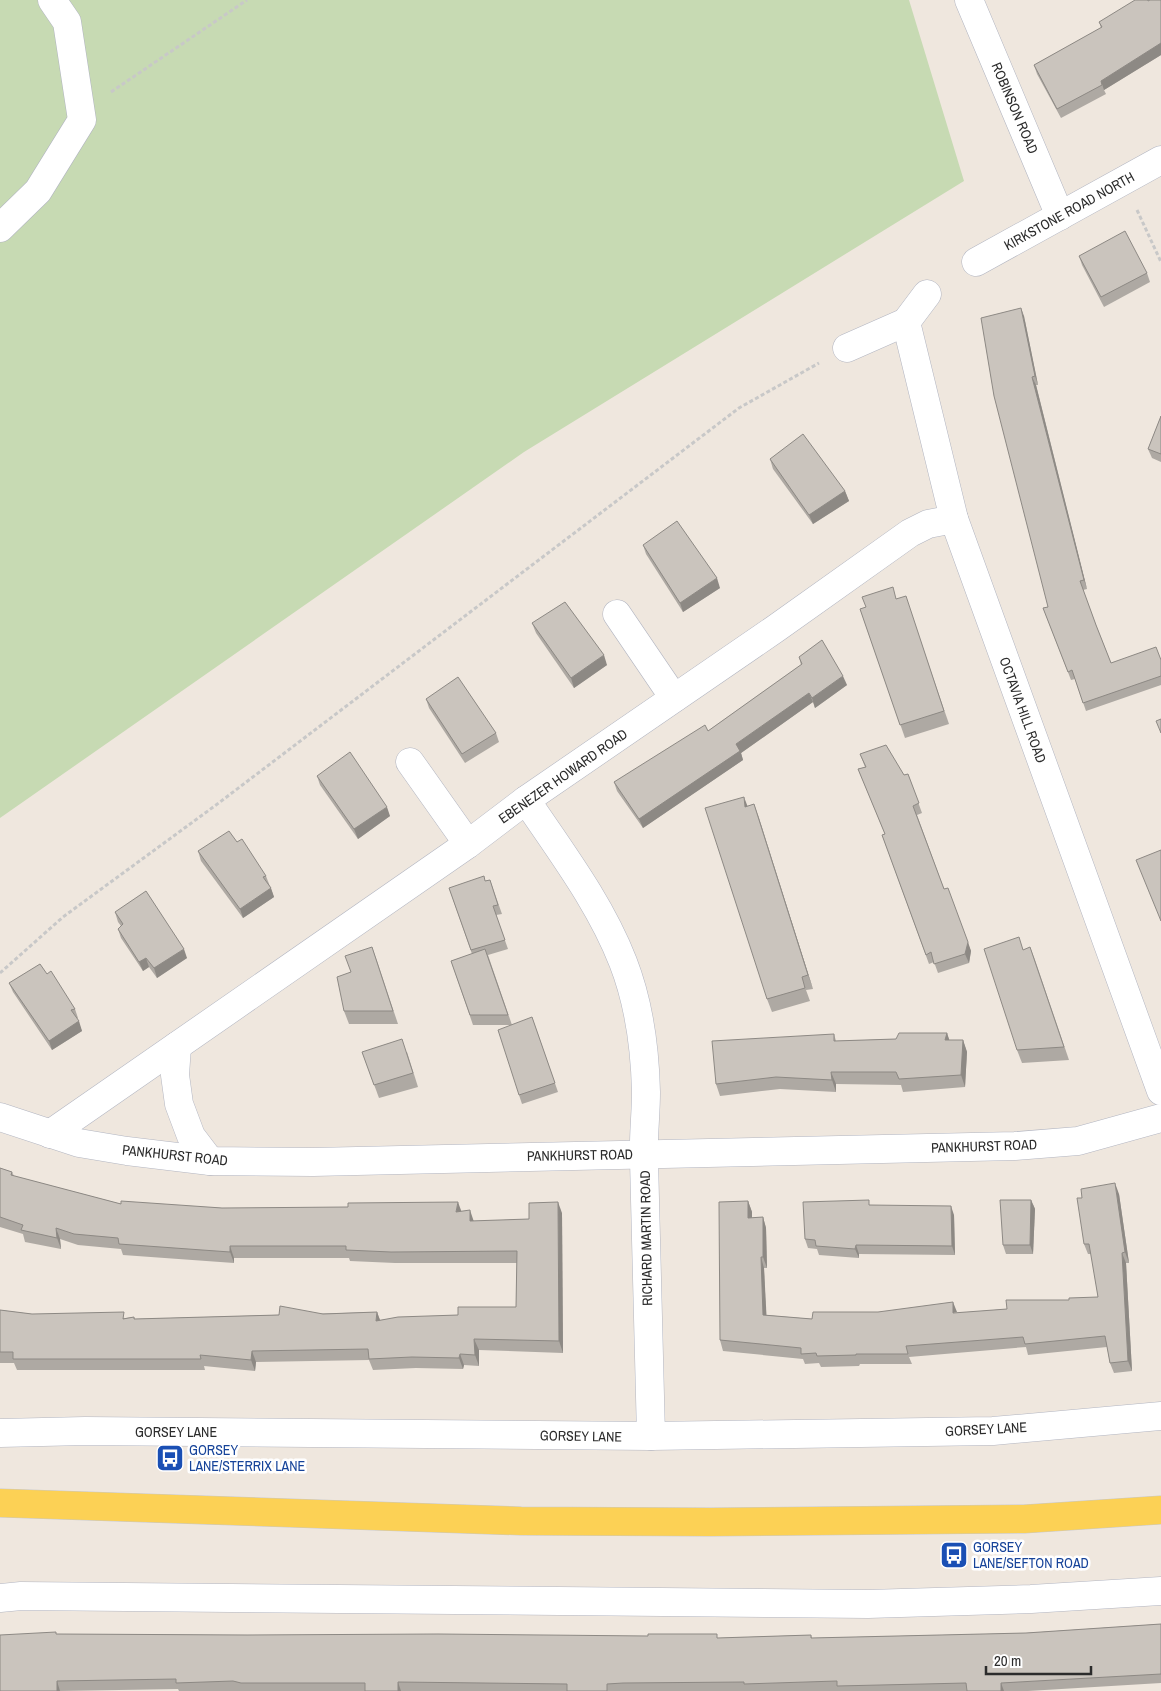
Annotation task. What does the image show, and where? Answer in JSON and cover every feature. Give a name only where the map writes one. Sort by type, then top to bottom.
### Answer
[{"type":"main road","points":[[0,1503],[541,1521],[720,1522],[1024,1519],[1161,1510]]},
{"type":"street","points":[[0,228],[38,191],[82,120],[68,22],[52,0]]},
{"type":"street","name":"ROBINSON ROAD","points":[[970,0],[1060,216]]},
{"type":"street","name":"KIRKSTONE ROAD NORTH","points":[[976,262],[1161,160]]},
{"type":"street","points":[[847,348],[906,322],[927,294]]},
{"type":"street","name":"OCTAVIA HILL ROAD","points":[[906,322],[954,519],[1161,1091]]},
{"type":"street","name":"EBENEZER HOWARD ROAD","points":[[50,1134],[468,844],[526,800],[910,533],[928,524],[954,519]]},
{"type":"street","points":[[617,614],[674,698]]},
{"type":"street","points":[[410,762],[468,844]]},
{"type":"street","name":"RICHARD MARTIN ROAD","points":[[526,800],[576,874],[606,925],[624,962],[636,1001],[646,1092],[644,1154],[651,1436]]},
{"type":"street","points":[[177,1046],[175,1075],[179,1104],[191,1136],[210,1161]]},
{"type":"street","name":"PANKHURST ROAD","points":[[0,1117],[79,1143],[127,1151],[210,1161],[313,1162],[1015,1146],[1078,1142],[1161,1118]]},
{"type":"street","name":"GORSEY LANE","points":[[0,1433],[95,1431],[651,1436],[993,1431],[1161,1416]]},
{"type":"street","points":[[0,1598],[21,1596],[868,1604],[1031,1599],[1161,1591]]},
{"type":"path","points":[[82,120],[110,92],[247,0]]},
{"type":"path","points":[[1123,181],[1161,262]]},
{"type":"path","points":[[0,973],[63,917],[216,805],[739,408],[847,348]]},
{"type":"green space","points":[[0,0],[909,0],[964,181],[524,452],[0,818]]},
{"type":"building","points":[[1135,0],[1161,0],[1161,43],[1101,81],[1102,85],[1057,109],[1034,65],[1102,27],[1099,22]]},
{"type":"building","points":[[1125,231],[1147,273],[1101,297],[1079,256]]},
{"type":"building","points":[[1021,308],[1035,376],[1032,377],[1084,580],[1080,581],[1111,663],[1156,647],[1161,660],[1161,676],[1083,703],[1072,670],[1068,672],[1043,608],[1048,607],[994,396],[981,318]]},
{"type":"building","points":[[1161,416],[1161,454],[1148,449]]},
{"type":"building","points":[[803,434],[845,491],[809,515],[770,459]]},
{"type":"building","points":[[677,521],[717,578],[680,603],[643,545]]},
{"type":"building","points":[[893,587],[896,599],[906,596],[944,711],[900,725],[860,609],[866,607],[862,597]]},
{"type":"building","points":[[565,602],[604,655],[571,678],[532,623]]},
{"type":"building","points":[[822,640],[843,676],[812,698],[809,693],[736,744],[740,751],[639,819],[614,782],[705,725],[708,731],[802,664],[799,657]]},
{"type":"building","points":[[458,677],[496,733],[462,754],[426,699]]},
{"type":"building","points":[[1161,719],[1161,733],[1156,721]]},
{"type":"building","points":[[886,745],[904,775],[908,774],[919,803],[913,806],[944,889],[948,888],[968,942],[965,954],[934,964],[931,952],[926,955],[882,835],[885,834],[858,769],[866,767],[860,754]]},
{"type":"building","points":[[350,752],[387,807],[354,829],[317,776]]},
{"type":"building","points":[[744,797],[745,807],[754,804],[808,975],[802,977],[805,988],[767,999],[705,808]]},
{"type":"building","points":[[229,831],[237,842],[242,839],[266,876],[263,877],[271,888],[240,909],[198,851]]},
{"type":"building","points":[[1161,850],[1161,921],[1136,860]]},
{"type":"building","points":[[484,876],[485,881],[490,880],[498,905],[493,906],[505,940],[471,950],[449,888]]},
{"type":"building","points":[[146,891],[184,949],[154,968],[146,958],[139,962],[118,929],[123,924],[115,912]]},
{"type":"building","points":[[1019,937],[1023,950],[1030,947],[1064,1047],[1017,1050],[984,949]]},
{"type":"building","points":[[372,947],[393,1011],[344,1011],[337,977],[351,972],[345,956]]},
{"type":"building","points":[[485,949],[508,1015],[470,1015],[451,961]]},
{"type":"building","points":[[40,964],[47,974],[51,971],[75,1009],[71,1010],[79,1021],[49,1041],[9,983]]},
{"type":"building","points":[[532,1017],[555,1083],[519,1095],[498,1030]]},
{"type":"building","points":[[899,1033],[947,1033],[945,1040],[963,1040],[961,1075],[899,1079],[896,1072],[831,1072],[832,1080],[776,1077],[716,1084],[712,1041],[834,1034],[834,1041],[896,1039]]},
{"type":"building","points":[[402,1039],[413,1073],[374,1085],[362,1052]]},
{"type":"building","points":[[0,1168],[12,1172],[11,1175],[121,1204],[121,1201],[222,1208],[348,1207],[348,1203],[458,1202],[456,1212],[470,1210],[470,1221],[529,1219],[529,1203],[558,1202],[559,1341],[474,1339],[475,1355],[460,1354],[459,1358],[412,1357],[369,1359],[368,1349],[252,1351],[251,1360],[200,1355],[201,1359],[13,1359],[13,1352],[0,1352],[0,1310],[32,1314],[124,1312],[123,1319],[134,1317],[134,1319],[279,1315],[280,1306],[323,1314],[377,1312],[376,1321],[398,1317],[458,1315],[458,1307],[516,1307],[517,1251],[391,1252],[346,1250],[346,1246],[230,1246],[230,1252],[119,1244],[118,1238],[74,1234],[56,1228],[57,1238],[21,1230],[23,1225],[0,1217]]},
{"type":"building","points":[[1115,1183],[1125,1252],[1122,1253],[1128,1361],[1110,1363],[1105,1336],[1025,1344],[1023,1337],[906,1346],[908,1354],[817,1356],[816,1353],[801,1354],[801,1348],[720,1340],[719,1202],[748,1201],[748,1218],[763,1217],[763,1257],[761,1257],[763,1315],[812,1319],[813,1312],[878,1312],[953,1302],[953,1313],[1007,1309],[1006,1300],[1069,1300],[1069,1298],[1098,1297],[1089,1244],[1084,1244],[1077,1198],[1082,1198],[1081,1189]]},
{"type":"building","points":[[869,1200],[869,1205],[951,1206],[952,1246],[856,1245],[855,1249],[816,1246],[815,1240],[805,1239],[803,1202]]},
{"type":"building","points":[[1000,1200],[1031,1200],[1030,1245],[1003,1245]]},
{"type":"building","points":[[1161,1624],[1161,1674],[1001,1683],[1001,1691],[967,1691],[966,1683],[837,1686],[837,1681],[744,1684],[744,1682],[623,1683],[607,1684],[607,1691],[567,1691],[567,1684],[398,1682],[398,1691],[365,1691],[365,1683],[241,1683],[233,1681],[176,1683],[176,1679],[57,1681],[57,1691],[0,1691],[0,1635],[56,1632],[56,1634],[247,1635],[648,1636],[648,1634],[717,1634],[717,1638],[811,1635],[811,1638],[1026,1633]]},
{"type":"place","name":"GORSEY LANE/STERRIX LANE","points":[[170,1458]]},
{"type":"place","name":"GORSEY LANE/SEFTON ROAD","points":[[954,1555]]}]
